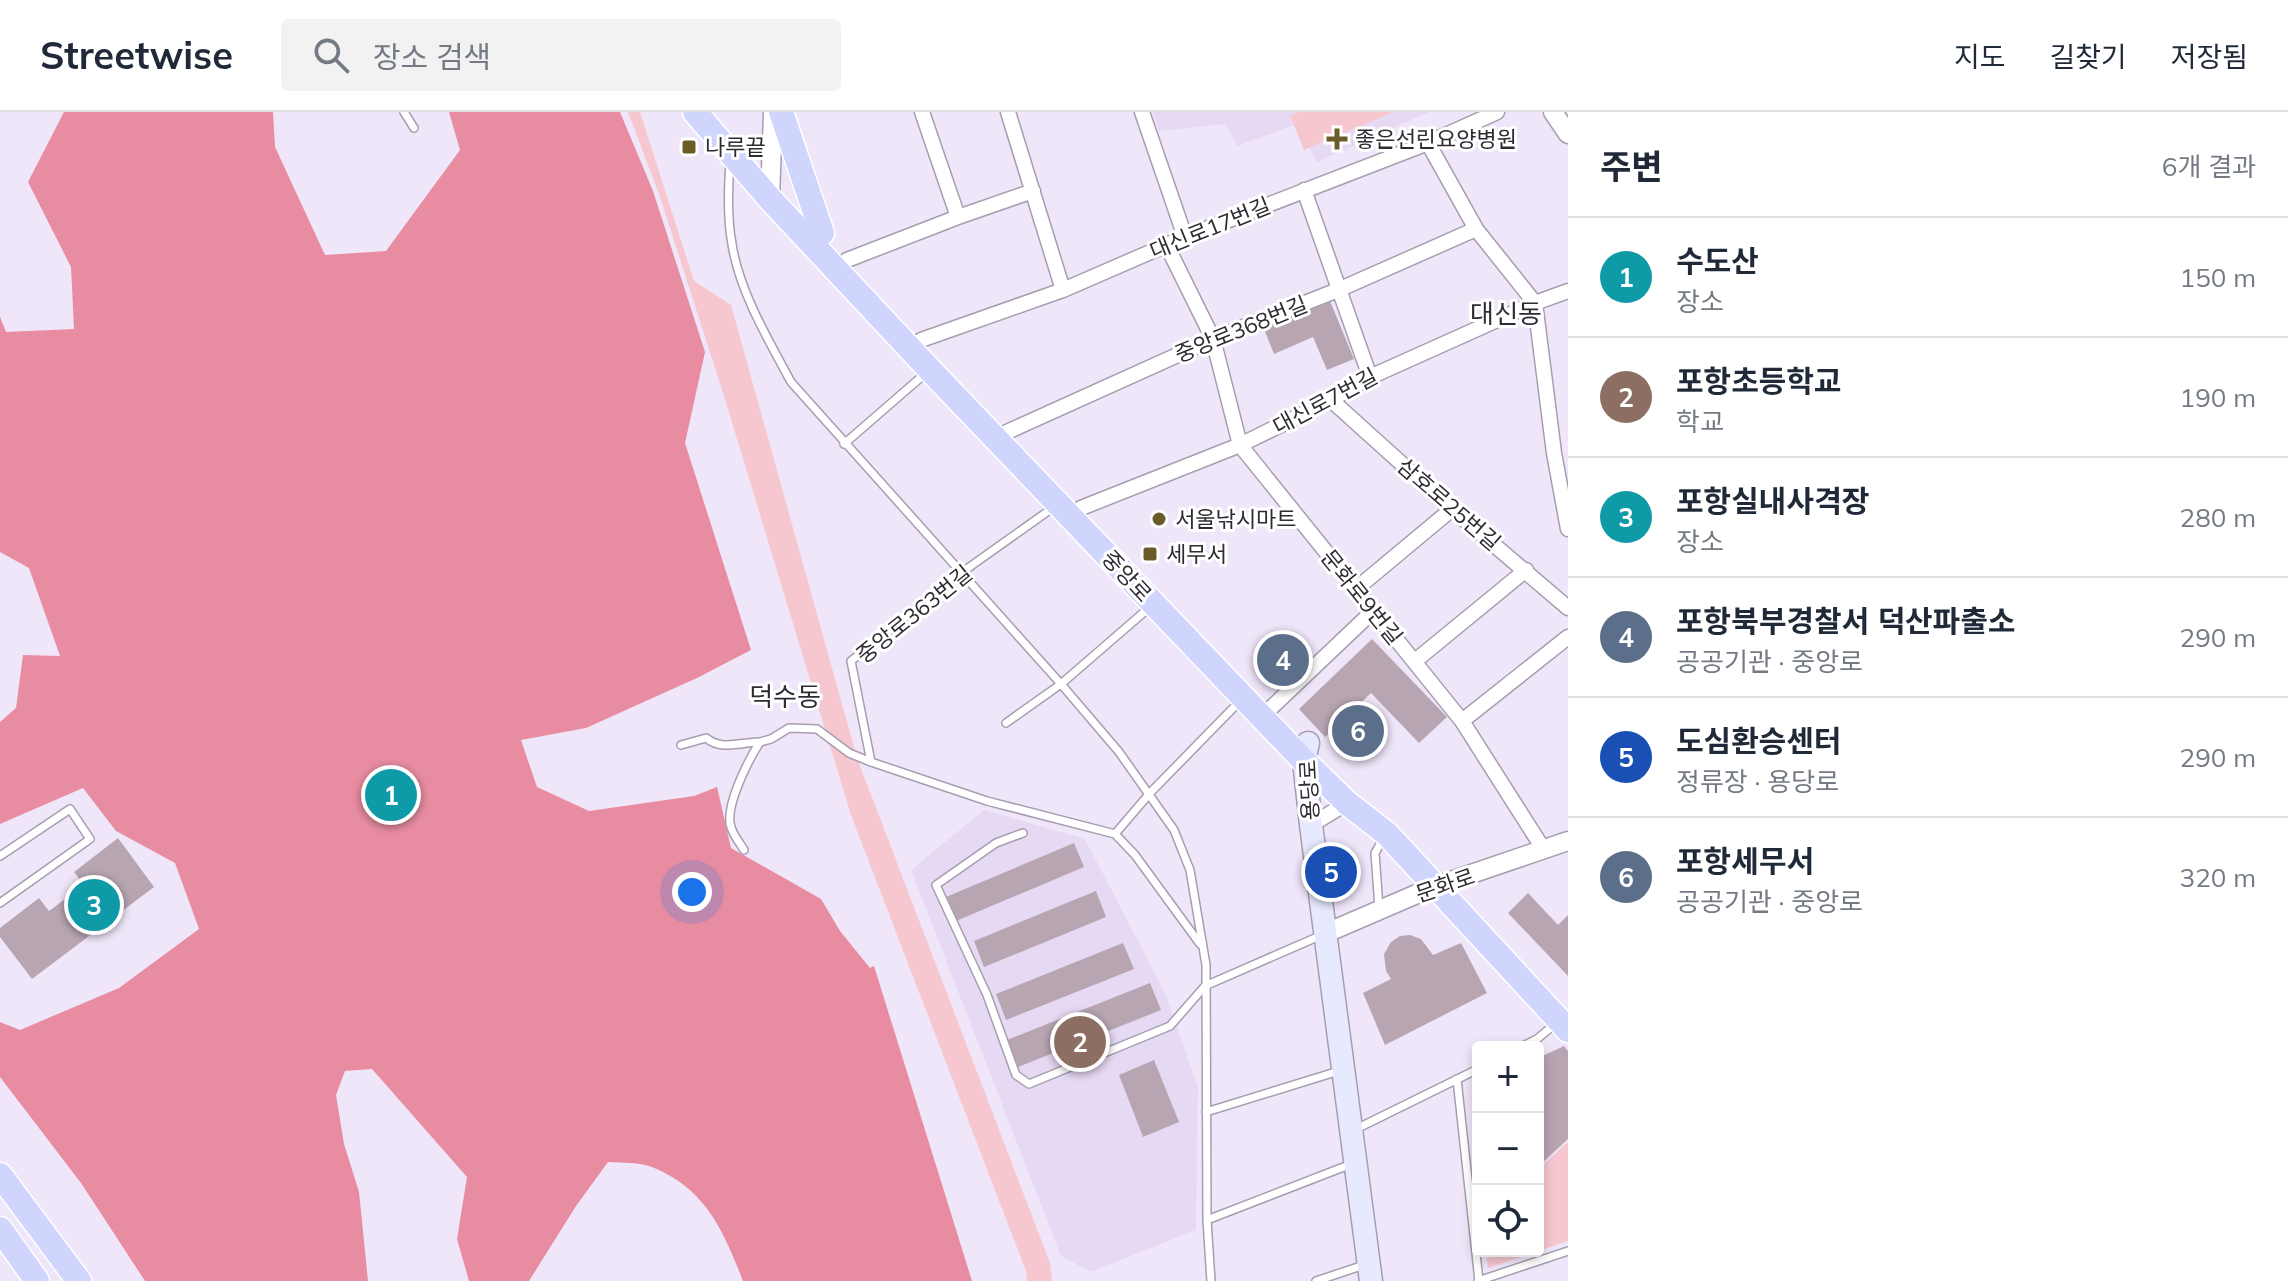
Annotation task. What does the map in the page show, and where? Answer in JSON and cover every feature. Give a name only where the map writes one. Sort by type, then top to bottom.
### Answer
[{"type":"main road","name":"중앙로","points":[[695,112],[730,155],[822,233],[1007,432],[1153,604],[1243,697],[1306,752],[1438,886]]},
{"type":"main road","name":"중앙로","points":[[713,112],[770,188],[930,370],[1272,707],[1347,803],[1387,834],[1566,1018]]},
{"type":"main road","points":[[781,112],[822,233]]},
{"type":"main road","name":"용당로","points":[[1306,752],[1324,934],[1345,1069],[1370,1272]]},
{"type":"main road","points":[[0,1175],[79,1281]]},
{"type":"main road","points":[[0,1229],[37,1281]]},
{"type":"street","points":[[770,188],[773,112]]},
{"type":"street","points":[[922,112],[958,217]]},
{"type":"street","points":[[1008,112],[1063,290]]},
{"type":"street","points":[[1142,112],[1185,237]]},
{"type":"street","name":"대신로17번길","points":[[921,340],[1063,290],[1185,237],[1428,143],[1497,112]]},
{"type":"street","points":[[1553,112],[1568,134]]},
{"type":"street","points":[[1428,143],[1476,229],[1535,303],[1554,453],[1568,529]]},
{"type":"street","points":[[1304,190],[1370,377]]},
{"type":"street","points":[[847,260],[1033,191]]},
{"type":"street","name":"중앙로368번길","points":[[1007,432],[1213,339],[1338,290],[1476,229]]},
{"type":"street","name":"문화로9번길","points":[[1167,246],[1213,339],[1240,445],[1462,721],[1544,850]]},
{"type":"street","name":"대신로7번길","points":[[1070,506],[1240,445],[1370,377],[1568,291]]},
{"type":"street","name":"삼호로25번길","points":[[1331,400],[1568,608]]},
{"type":"street","points":[[1356,589],[1452,509]]},
{"type":"street","points":[[1415,661],[1526,570]]},
{"type":"street","points":[[1272,707],[1372,612]]},
{"type":"street","points":[[1462,721],[1568,637]]},
{"type":"street","points":[[1311,825],[1347,803]]},
{"type":"street","name":"문화로","points":[[1324,934],[1438,886],[1568,841]]},
{"type":"lane","points":[[404,112],[414,128]]},
{"type":"lane","points":[[730,155],[728,193],[732,246],[763,329],[791,382],[1061,684],[1150,793],[1174,830],[1190,870],[1206,965],[1207,1220],[1211,1281]]},
{"type":"lane","points":[[844,444],[930,370]]},
{"type":"lane","name":"중앙로363번길","points":[[871,762],[851,661],[961,573],[1070,506]]},
{"type":"lane","points":[[1006,723],[1061,684],[1153,604]]},
{"type":"lane","points":[[1115,834],[1150,793],[1243,697]]},
{"type":"lane","points":[[681,745],[706,738],[715,745],[729,746],[771,739],[789,728],[817,729],[849,753],[871,762],[987,801],[1115,834],[1135,855],[1201,946]]},
{"type":"lane","points":[[744,850],[730,825],[732,810],[748,762],[760,742]]},
{"type":"lane","points":[[0,856],[70,809],[90,839],[1,899]]},
{"type":"lane","points":[[1023,833],[996,843],[936,885],[987,995],[1016,1075],[1029,1084],[1170,1026],[1205,986],[1324,934]]},
{"type":"lane","points":[[1379,910],[1375,853],[1387,834]]},
{"type":"lane","points":[[1533,1041],[1566,1018]]},
{"type":"lane","points":[[1206,1112],[1345,1069]]},
{"type":"lane","points":[[1352,1131],[1472,1072]]},
{"type":"lane","points":[[1457,1079],[1479,1281],[1568,1251]]},
{"type":"lane","points":[[1207,1220],[1356,1162]]},
{"type":"lane","name":"용당로","points":[[1316,1281],[1370,1272]]},
{"type":"shaded area","points":[[64,112],[273,112],[275,147],[325,255],[386,251],[460,150],[449,112],[620,112],[653,191],[705,352],[685,443],[751,650],[586,728],[521,740],[537,787],[589,811],[694,796],[717,787],[731,848],[821,899],[840,931],[870,968],[874,966],[972,1281],[743,1281],[720,1228],[686,1187],[647,1165],[608,1162],[529,1281],[469,1281],[457,1239],[467,1177],[372,1069],[345,1071],[336,1095],[344,1144],[359,1192],[368,1281],[145,1281],[81,1183],[0,1077],[0,1022],[20,1030],[119,988],[199,929],[175,863],[116,831],[83,788],[0,824],[0,722],[16,708],[23,655],[60,656],[29,568],[0,552],[0,317],[6,332],[74,329],[71,267],[28,182]]},
{"type":"shaded area","points":[[628,112],[640,112],[694,281],[731,305],[857,758],[1050,1263],[1052,1281],[1027,1281],[1026,1271],[851,815],[724,396],[659,194]]},
{"type":"shaded area","name":"좋은선린요양병원","points":[[1153,112],[1429,112],[1317,162],[1297,124],[1237,146],[1226,124],[1159,131]]},
{"type":"shaded area","points":[[1300,112],[1394,112],[1304,150],[1290,116]]},
{"type":"shaded area","points":[[984,810],[1085,839],[1166,995],[1198,1088],[1196,1230],[1091,1272],[1061,1256],[911,870]]},
{"type":"shaded area","points":[[1568,1142],[1568,1241],[1544,1249],[1544,1185],[1544,1164]]},
{"type":"shaded area","points":[[1487,1257],[1521,1257],[1488,1268]]},
{"type":"building","points":[[1330,301],[1354,359],[1327,370],[1313,337],[1274,354],[1264,329]]},
{"type":"building","points":[[1372,639],[1447,717],[1419,743],[1371,693],[1325,737],[1299,709]]},
{"type":"building","points":[[118,838],[154,887],[32,979],[0,937],[0,928],[39,898],[49,911],[84,885],[74,872]]},
{"type":"building","points":[[1074,843],[1084,867],[956,921],[946,897]]},
{"type":"building","points":[[1096,891],[1106,917],[984,967],[974,941]]},
{"type":"building","points":[[1528,893],[1558,925],[1568,915],[1568,976],[1508,913]]},
{"type":"building","points":[[1410,935],[1421,939],[1433,955],[1461,943],[1487,993],[1385,1045],[1363,993],[1391,979],[1386,971],[1384,954],[1391,942],[1400,936]]},
{"type":"building","points":[[1123,943],[1134,969],[1006,1020],[996,994]]},
{"type":"building","points":[[1150,983],[1161,1010],[1018,1067],[1007,1040]]},
{"type":"building","points":[[1564,1046],[1568,1051],[1568,1139],[1544,1161],[1544,1113],[1544,1055]]},
{"type":"building","points":[[1154,1060],[1179,1122],[1143,1137],[1119,1075]]},
{"type":"place","name":"좋은선린요양병원","points":[[1337,139]]},
{"type":"place","name":"나루끝","points":[[689,147]]},
{"type":"place","name":"서울낚시마트","points":[[1159,519]]},
{"type":"place","name":"세무서","points":[[1150,554]]},
{"type":"place","name":"포항북부경찰서 덕산파출소","points":[[1283,660]]},
{"type":"place","name":"포항세무서","points":[[1358,731]]},
{"type":"place","name":"수도산","points":[[391,795]]},
{"type":"place","name":"도심환승센터","points":[[1331,872]]},
{"type":"place","name":"포항실내사격장","points":[[94,905]]},
{"type":"place","name":"포항초등학교","points":[[1080,1042]]},
{"type":"district","name":"대신동","points":[[1506,314]]},
{"type":"district","name":"덕수동","points":[[785,697]]}]
